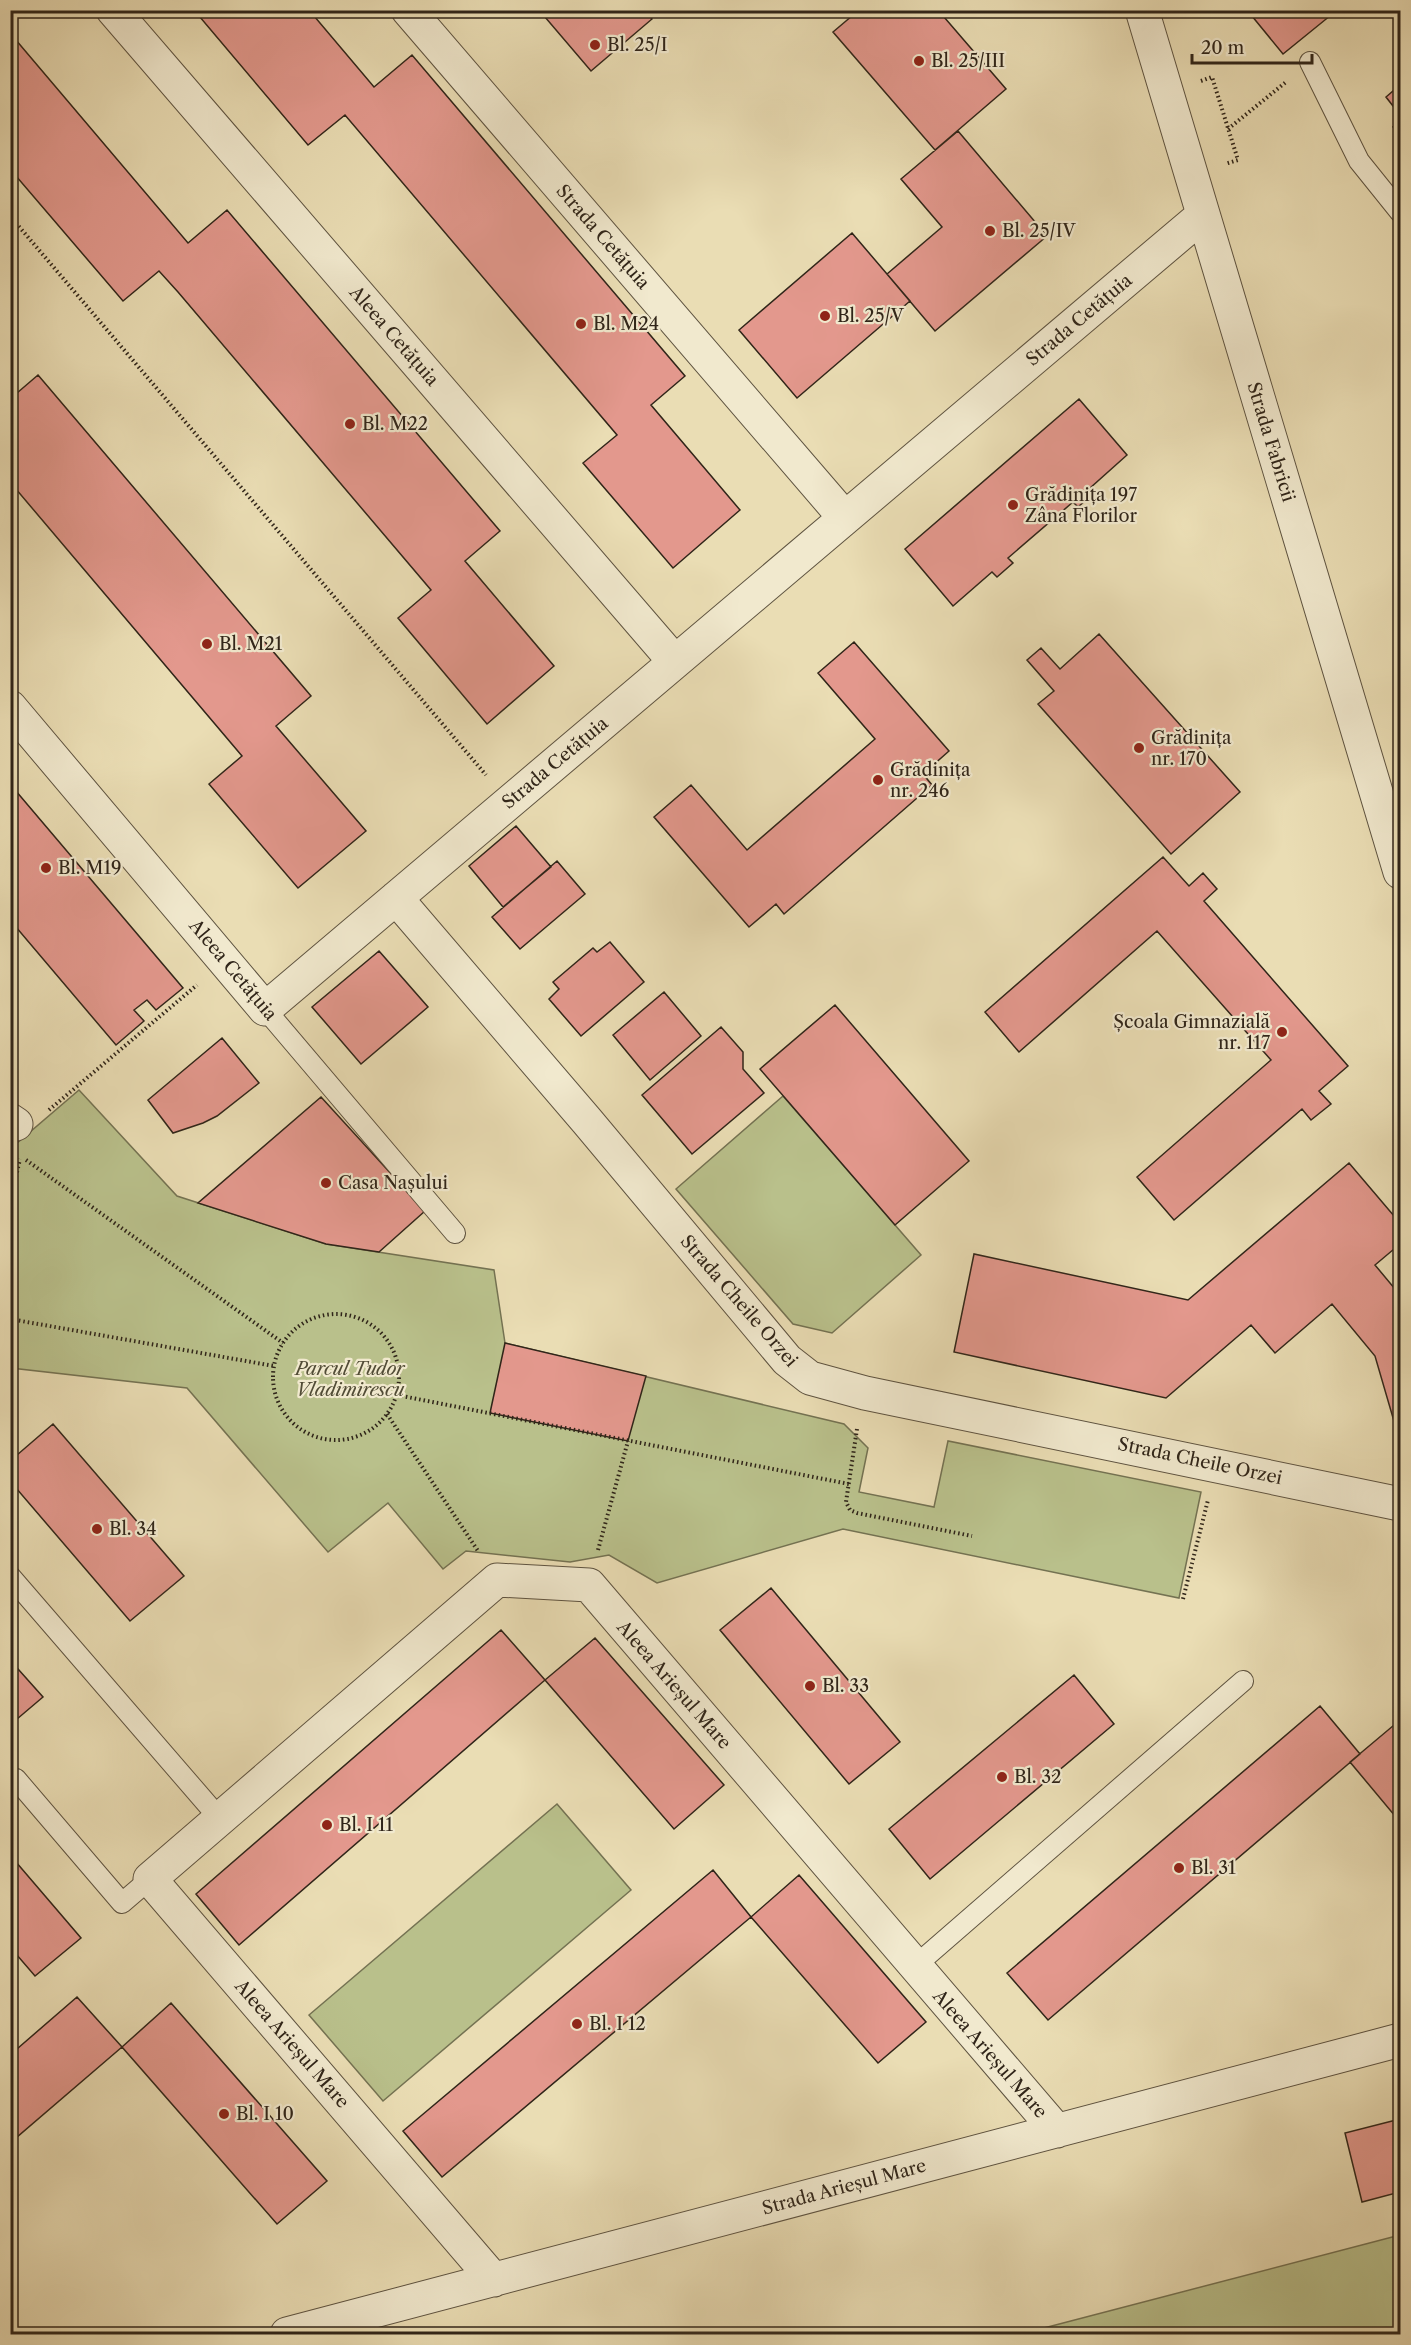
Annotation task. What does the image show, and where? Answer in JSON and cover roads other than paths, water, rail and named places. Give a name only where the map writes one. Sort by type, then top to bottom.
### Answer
[{"type":"street","name":"Aleea Cetățuia","points":[[113,10],[675,662]]},
{"type":"street","name":"Strada Cetățuia","points":[[408,10],[845,518]]},
{"type":"street","name":"Strada Fabricii","points":[[1142,10],[1401,872]]},
{"type":"street","name":"Strada Cetățuia","points":[[265,1009],[1203,215]]},
{"type":"street","name":"Aleea Cetățuia","points":[[10,707],[265,1009]]},
{"type":"street","name":"Strada Cheile Orzei","points":[[396,898],[787,1360],[810,1378],[865,1393],[1217,1464],[1401,1504]]},
{"type":"street","name":"Aleea Arieșul Mare","points":[[220,1819],[497,1580],[589,1585],[1057,2131]]},
{"type":"street","points":[[150,1879],[220,1819]]},
{"type":"street","name":"Aleea Arieșul Mare","points":[[150,1879],[494,2280]]},
{"type":"street","name":"Strada Arieșul Mare","points":[[287,2334],[1401,2040]]},
{"type":"lane","points":[[1310,62],[1359,161],[1401,212]]},
{"type":"lane","name":"Aleea Cetățuia","points":[[265,1009],[455,1233]]},
{"type":"lane","points":[[10,1576],[220,1819]]},
{"type":"lane","points":[[915,1966],[1243,1681]]},
{"type":"lane","points":[[16,1779],[122,1903],[150,1879]]},
{"type":"place","name":"Bl. 25/I","points":[[595,45]]},
{"type":"place","name":"Bl. 25/III","points":[[919,61]]},
{"type":"place","name":"Bl. 25/IV","points":[[990,231]]},
{"type":"place","name":"Bl. 25/V","points":[[825,316]]},
{"type":"place","name":"Bl. M24","points":[[581,324]]},
{"type":"place","name":"Bl. M22","points":[[350,424]]},
{"type":"place","name":"Grădinița 197 Zâna Florilor","points":[[1013,505]]},
{"type":"place","name":"Bl. M21","points":[[207,644]]},
{"type":"place","name":"Grădinița nr. 170","points":[[1139,748]]},
{"type":"place","name":"Grădinița nr. 246","points":[[878,780]]},
{"type":"place","name":"Bl. M19","points":[[46,868]]},
{"type":"place","name":"Școala Gimnazială nr. 117","points":[[1282,1032]]},
{"type":"place","name":"Casa Nașului","points":[[326,1183]]},
{"type":"place","name":"Bl. 34","points":[[97,1529]]},
{"type":"place","name":"Bl. 33","points":[[810,1686]]},
{"type":"place","name":"Bl. 32","points":[[1002,1777]]},
{"type":"place","name":"Bl. I 11","points":[[327,1825]]},
{"type":"place","name":"Bl. 31","points":[[1179,1868]]},
{"type":"place","name":"Bl. I 12","points":[[577,2024]]},
{"type":"place","name":"Bl. I 10","points":[[224,2114]]},
{"type":"park label","name":"Parcul Tudor Vladimirescu","points":[[350,1379]]}]
